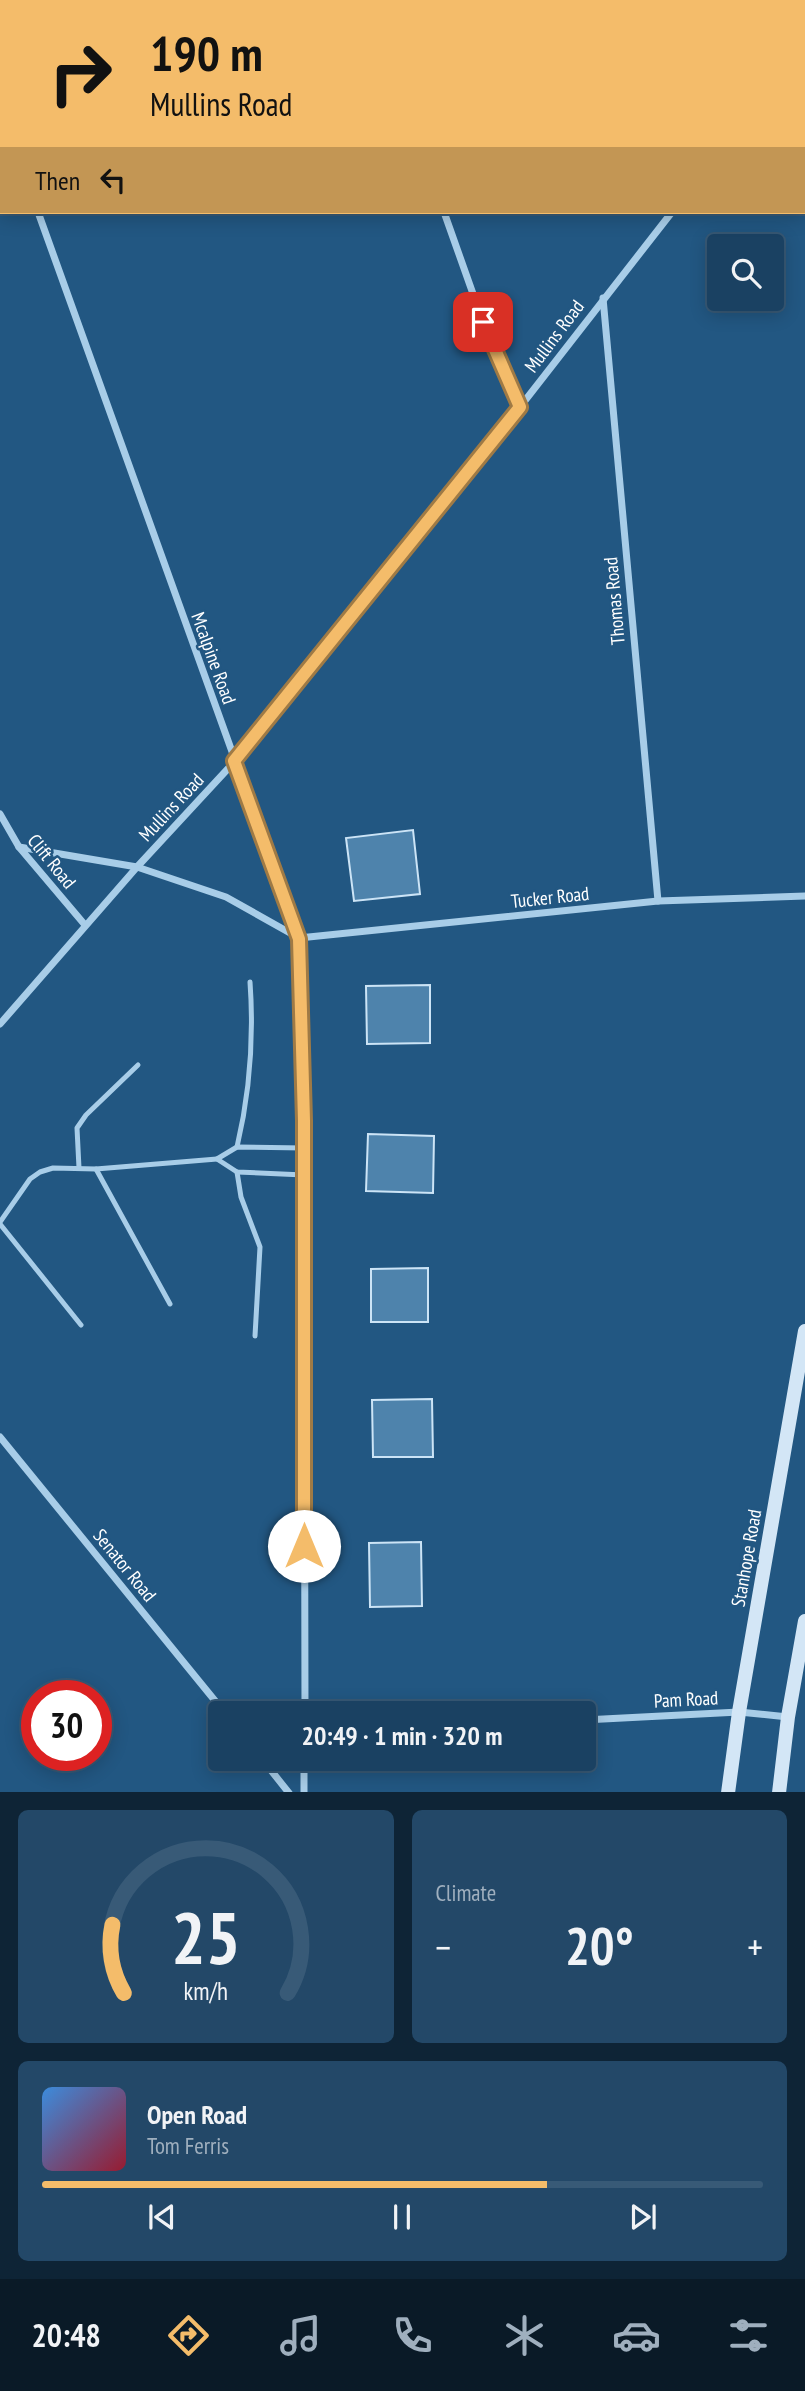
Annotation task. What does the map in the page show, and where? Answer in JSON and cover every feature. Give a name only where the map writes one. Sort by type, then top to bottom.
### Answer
[{"type":"main road","name":"Stanhope Road","points":[[728,1792],[739,1712],[805,1331]]},
{"type":"main road","points":[[779,1792],[788,1717],[805,1621]]},
{"type":"street","name":"Mcalpine Road","points":[[38,214],[299,939],[304,1149],[304,1701]]},
{"type":"street","points":[[445,214],[483,322],[520,407]]},
{"type":"street","name":"Mullins Road","points":[[0,1024],[85,925],[234,761],[520,407],[670,214]]},
{"type":"street","name":"Thomas Road","points":[[603,298],[658,901]]},
{"type":"street","name":"Clift Road","points":[[0,814],[19,847],[85,925]]},
{"type":"street","points":[[19,847],[137,867],[226,897],[299,939]]},
{"type":"street","name":"Tucker Road","points":[[299,939],[658,901],[805,896]]},
{"type":"street","name":"Senator Road","points":[[0,1437],[215,1701]]},
{"type":"street","name":"Pam Road","points":[[596,1719],[739,1712],[788,1717]]},
{"type":"street","points":[[271,1771],[288,1792]]},
{"type":"street","points":[[304,1771],[304,1792]]},
{"type":"lane","points":[[237,1147],[245,1112],[253,1033],[250,982]]},
{"type":"lane","points":[[79,1168],[77,1128],[86,1115],[138,1065]]},
{"type":"lane","points":[[81,1325],[0,1223],[30,1179],[53,1168],[96,1169],[217,1159],[237,1147],[304,1149]]},
{"type":"lane","points":[[217,1159],[237,1172],[304,1175]]},
{"type":"lane","points":[[96,1169],[170,1304]]},
{"type":"lane","points":[[237,1172],[241,1197],[260,1247],[256,1336]]},
{"type":"building","points":[[413,830],[420,894],[354,901],[346,838]]},
{"type":"building","points":[[430,985],[430,1043],[367,1044],[366,986]]},
{"type":"building","points":[[368,1134],[434,1136],[433,1193],[366,1191]]},
{"type":"building","points":[[428,1268],[428,1322],[371,1322],[371,1269]]},
{"type":"building","points":[[432,1399],[433,1457],[373,1457],[372,1400]]},
{"type":"building","points":[[421,1542],[422,1606],[370,1607],[369,1543]]},
{"type":"route","points":[[304,1546],[304,1121],[299,939],[234,761],[520,407],[483,322]]}]
